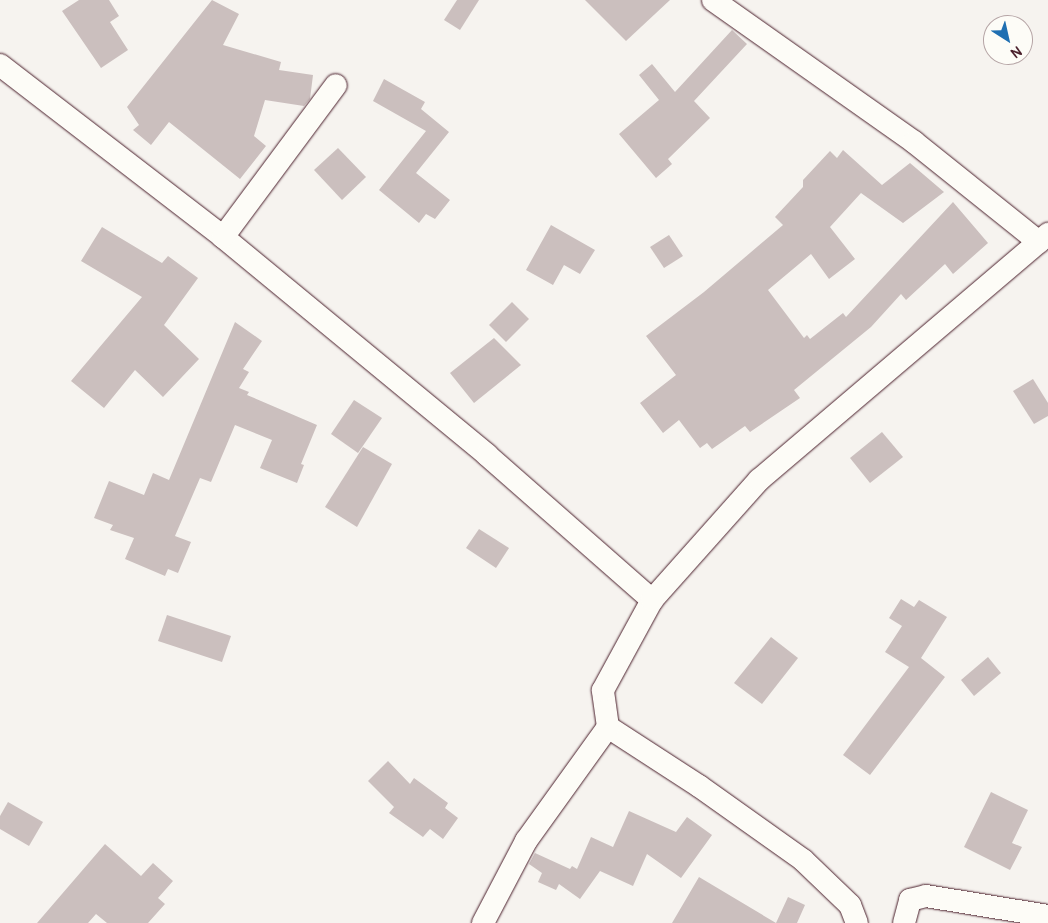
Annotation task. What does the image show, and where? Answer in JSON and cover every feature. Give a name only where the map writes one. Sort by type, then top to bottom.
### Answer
[{"type":"street","points":[[483,923],[526,841],[608,727],[603,690],[652,600],[759,480],[1044,238],[914,142],[713,0]]},
{"type":"street","points":[[0,65],[223,237],[487,455],[652,600]]},
{"type":"street","points":[[223,237],[336,85]]},
{"type":"street","points":[[608,727],[803,860],[850,905],[857,923]]},
{"type":"street","points":[[904,923],[910,900],[926,896],[1048,916]]},
{"type":"building","points":[[79,0],[109,0],[119,16],[110,22],[128,50],[101,68],[62,11]]},
{"type":"building","points":[[212,0],[239,14],[223,45],[281,62],[279,70],[313,75],[310,99],[304,106],[265,100],[254,136],[266,146],[240,179],[169,122],[151,145],[133,130],[139,125],[127,107]]},
{"type":"building","points":[[457,0],[479,0],[460,30],[444,20]]},
{"type":"building","points":[[585,0],[670,0],[626,41]]},
{"type":"building","points":[[732,30],[747,44],[694,101],[710,118],[668,159],[672,164],[656,178],[619,134],[659,100],[639,75],[652,64],[675,92]]},
{"type":"building","points":[[384,79],[425,102],[421,109],[449,132],[416,173],[450,200],[435,219],[426,214],[419,223],[379,190],[426,131],[373,101]]},
{"type":"building","points":[[338,148],[366,177],[342,200],[314,170]]},
{"type":"building","points":[[843,150],[882,185],[910,163],[944,192],[903,223],[861,193],[830,227],[855,259],[829,279],[811,254],[768,290],[804,338],[807,335],[810,339],[843,313],[846,317],[953,202],[988,243],[953,274],[945,264],[906,300],[901,294],[871,327],[794,390],[800,398],[750,432],[745,426],[712,449],[707,443],[700,448],[679,420],[663,433],[640,403],[676,375],[646,336],[704,292],[783,225],[775,217],[803,187],[803,180],[830,151],[837,158]]},
{"type":"building","points":[[551,225],[595,250],[580,274],[564,265],[553,285],[526,270]]},
{"type":"building","points":[[102,227],[162,263],[168,256],[198,278],[164,325],[199,359],[163,397],[135,370],[104,408],[71,381],[142,297],[81,261]]},
{"type":"building","points":[[669,235],[683,256],[664,268],[650,247]]},
{"type":"building","points":[[512,302],[529,319],[506,342],[489,325]]},
{"type":"building","points":[[235,322],[262,341],[243,369],[249,372],[239,388],[249,392],[247,395],[317,425],[301,464],[304,465],[297,483],[260,468],[272,440],[235,425],[211,482],[200,478],[175,536],[191,542],[178,573],[168,569],[165,576],[125,559],[134,538],[110,530],[113,525],[94,518],[109,481],[144,495],[153,473],[169,480]]},
{"type":"building","points":[[494,338],[521,365],[474,403],[450,373]]},
{"type":"building","points":[[1033,379],[1048,403],[1048,416],[1034,424],[1013,391]]},
{"type":"building","points":[[354,400],[382,418],[358,453],[331,434]]},
{"type":"building","points":[[882,432],[903,457],[870,483],[850,458]]},
{"type":"building","points":[[363,447],[392,464],[357,527],[325,507]]},
{"type":"building","points":[[479,529],[509,548],[496,568],[466,548]]},
{"type":"building","points":[[901,599],[914,607],[919,600],[947,617],[921,658],[945,677],[870,775],[843,755],[909,667],[885,652],[902,626],[889,618]]},
{"type":"building","points":[[167,615],[231,636],[222,662],[158,641]]},
{"type":"building","points":[[771,637],[798,658],[762,704],[734,683]]},
{"type":"building","points":[[988,657],[1001,673],[974,696],[961,680]]},
{"type":"building","points":[[388,761],[410,784],[414,778],[448,803],[445,808],[458,818],[443,839],[430,829],[423,837],[389,813],[394,807],[368,781]]},
{"type":"building","points":[[991,792],[1028,810],[1012,843],[1022,847],[1010,870],[964,847]]},
{"type":"building","points":[[8,802],[43,822],[29,846],[0,829],[0,816]]},
{"type":"building","points":[[629,811],[676,832],[687,817],[712,835],[681,878],[647,854],[633,886],[600,871],[580,899],[559,884],[556,890],[538,882],[542,873],[529,864],[535,853],[570,869],[572,866],[577,869],[591,837],[613,847]]},
{"type":"building","points":[[105,844],[141,876],[153,863],[173,881],[158,898],[165,904],[148,923],[107,923],[96,914],[88,923],[37,923]]},
{"type":"building","points":[[699,877],[776,923],[672,923]]},
{"type":"building","points":[[788,897],[805,905],[797,923],[776,923]]}]
